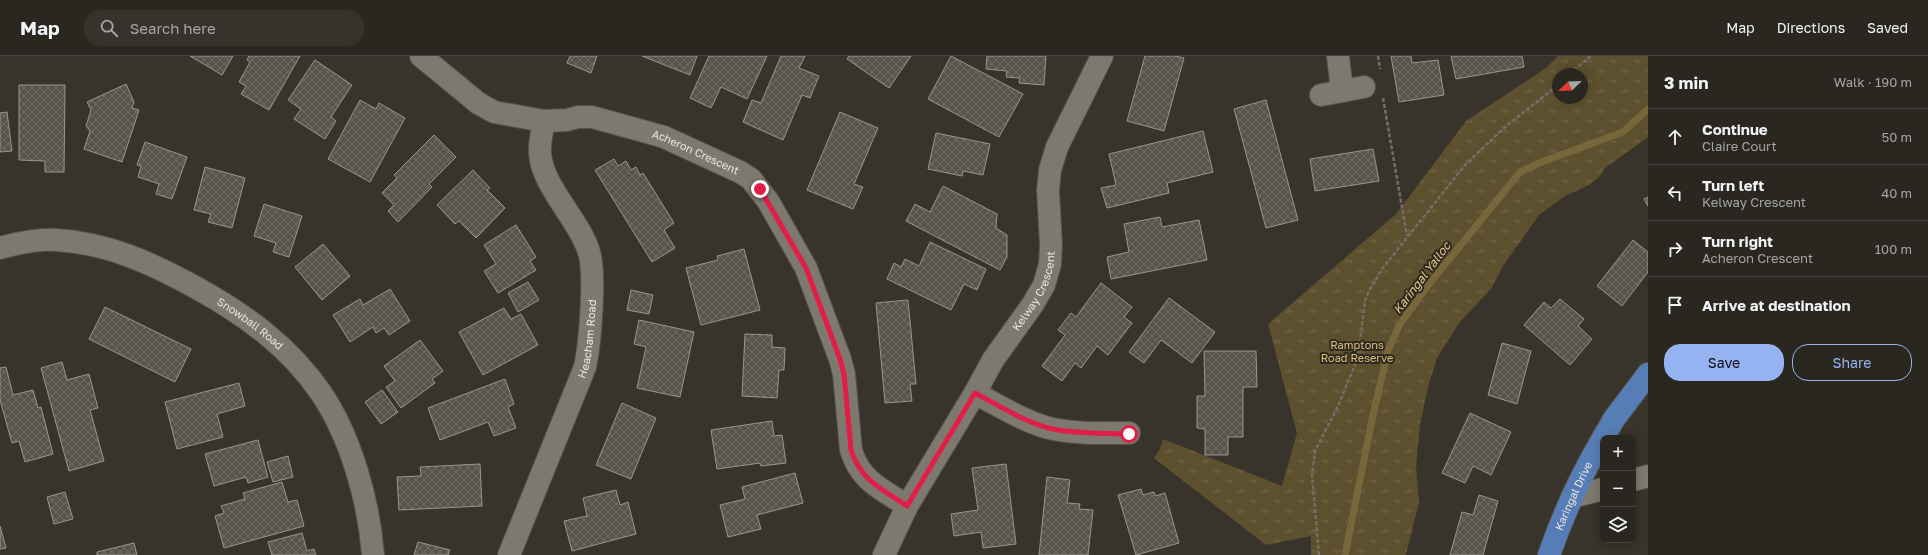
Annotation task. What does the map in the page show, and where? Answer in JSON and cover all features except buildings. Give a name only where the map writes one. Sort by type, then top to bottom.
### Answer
[{"type":"main road","name":"Karingal Drive","points":[[1605,435],[1614,419],[1648,374]]},
{"type":"main road","name":"Karingal Drive","points":[[1549,555],[1572,497],[1600,444]]},
{"type":"street","name":"Acheron Crescent","points":[[421,56],[478,103],[494,112],[544,121],[592,117],[664,137],[740,172],[760,189],[806,268],[835,344],[844,374],[851,450],[854,462],[863,475],[907,506]]},
{"type":"street","name":"Kelway Crescent","points":[[907,506],[975,393],[992,360],[1033,304],[1044,285],[1050,264],[1051,245],[1048,190],[1050,170],[1057,147],[1102,56]]},
{"type":"street","points":[[1338,56],[1342,91]]},
{"type":"street","points":[[1321,95],[1342,91],[1373,91]]},
{"type":"street","name":"Heacham Road","points":[[509,555],[582,374],[588,351],[592,271],[590,253],[583,235],[542,166],[540,153],[544,121]]},
{"type":"street","name":"Snowball Road","points":[[0,248],[23,242],[56,240],[89,244],[127,254],[165,271],[230,306],[268,335],[299,363],[322,394],[337,422],[357,471],[368,510],[373,555]]},
{"type":"street","points":[[975,393],[1016,415],[1052,429],[1129,434]]},
{"type":"street","points":[[1636,479],[1648,476]]},
{"type":"street","points":[[1572,497],[1600,490]]},
{"type":"street","points":[[884,555],[907,506]]},
{"type":"path","points":[[1378,56],[1380,72]]},
{"type":"path","points":[[1576,68],[1591,56]]},
{"type":"path","points":[[1319,555],[1312,475],[1315,451],[1338,406],[1355,365],[1360,341],[1364,301],[1368,290],[1407,236],[1465,164],[1499,132],[1552,89]]},
{"type":"path","points":[[1373,91],[1407,236]]},
{"type":"green space","name":"Ramptons Road Reserve","points":[[1558,56],[1648,56],[1648,137],[1605,168],[1599,177],[1589,185],[1565,196],[1539,215],[1503,266],[1491,289],[1459,323],[1437,358],[1428,387],[1420,425],[1416,466],[1419,502],[1406,555],[1311,555],[1311,536],[1266,545],[1154,458],[1160,449],[1163,439],[1282,486],[1297,433],[1268,324],[1396,214],[1466,121],[1546,68]]},
{"type":"waterway","name":"Karingal Yalloc","points":[[1345,555],[1371,424],[1388,350],[1400,324],[1430,283],[1520,172],[1539,163],[1623,132],[1648,109]]},
{"type":"route","points":[[760,189],[806,268],[814,285],[840,359],[844,374],[851,450],[854,462],[863,475],[907,506],[975,393],[1016,415],[1052,429],[1129,434]]}]
